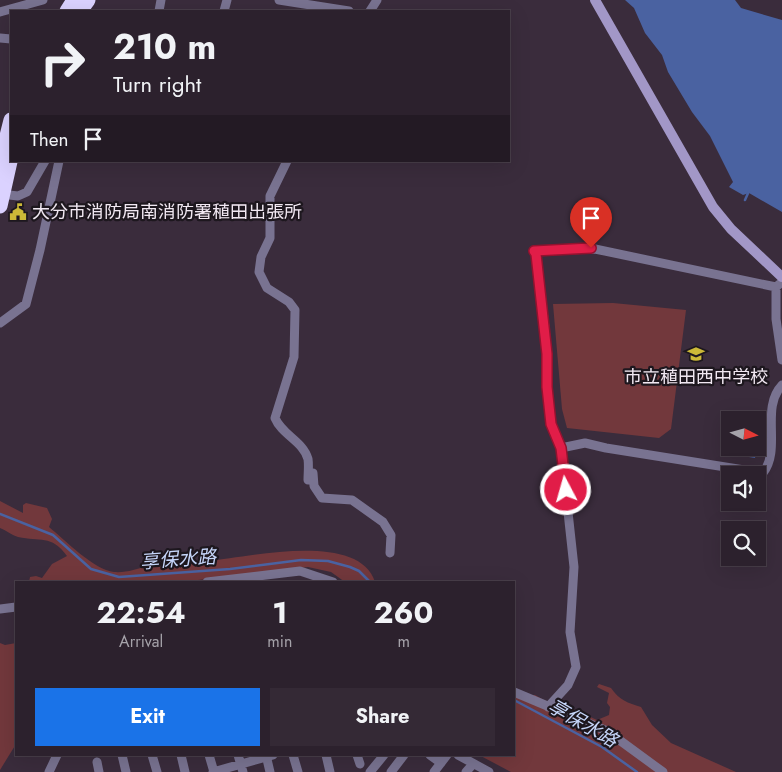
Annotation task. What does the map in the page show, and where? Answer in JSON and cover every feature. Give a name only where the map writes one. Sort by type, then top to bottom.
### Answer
[{"type":"highway","points":[[1,198],[3,158],[10,125]]},
{"type":"street","points":[[0,12],[43,0]]},
{"type":"street","points":[[279,0],[343,10]]},
{"type":"street","points":[[595,0],[713,207],[732,229],[782,278]]},
{"type":"street","points":[[1,198],[18,196],[27,192],[44,162]]},
{"type":"street","points":[[0,323],[26,304],[40,250],[58,162]]},
{"type":"street","points":[[287,162],[270,196],[270,235],[261,257],[259,274],[267,288],[290,302],[295,310],[294,357],[275,418],[284,433],[312,457],[314,486],[320,496],[325,500],[354,501],[383,522],[391,535],[390,553]]},
{"type":"street","points":[[548,707],[568,686],[576,667],[570,632],[574,567],[561,448],[551,424],[547,387],[547,354],[536,254],[534,251],[595,249],[779,284],[776,320],[782,360]]},
{"type":"street","points":[[561,448],[586,442],[602,447],[760,474],[765,471],[769,460],[775,394],[782,386]]},
{"type":"street","points":[[300,446],[308,460],[308,480]]},
{"type":"street","points":[[226,581],[283,578],[303,571],[330,581]]},
{"type":"street","points":[[0,609],[15,607]]},
{"type":"street","points":[[515,692],[618,737],[645,761],[663,772]]},
{"type":"street","points":[[49,772],[57,756]]},
{"type":"street","points":[[122,756],[124,771]]},
{"type":"street","points":[[152,756],[157,772]]},
{"type":"street","points":[[181,756],[185,772]]},
{"type":"street","points":[[209,756],[213,772],[268,756],[270,772]]},
{"type":"street","points":[[293,756],[298,772]]},
{"type":"street","points":[[326,756],[330,772]]},
{"type":"street","points":[[358,756],[360,764]]},
{"type":"street","points":[[370,772],[383,756]]},
{"type":"street","points":[[391,772],[403,756]]},
{"type":"street","points":[[431,756],[441,763]]},
{"type":"street","points":[[434,772],[446,756]]},
{"type":"street","points":[[460,756],[489,772]]},
{"type":"street","points":[[97,762],[99,772]]},
{"type":"street","points":[[466,772],[473,764]]},
{"type":"shaded area","points":[[613,303],[686,310],[671,429],[659,438],[567,428],[562,409],[553,304]]},
{"type":"shaded area","points":[[0,501],[23,513],[23,505],[26,503],[47,508],[52,519],[49,527],[89,560],[106,570],[114,572],[155,565],[183,565],[274,552],[301,551],[326,552],[348,557],[365,566],[374,581],[344,581],[331,572],[308,567],[189,581],[29,581],[30,577],[42,578],[52,564],[67,556],[56,544],[45,540],[18,537],[0,528]]},
{"type":"shaded area","points":[[0,643],[5,645],[15,643],[15,746],[0,770]]},
{"type":"shaded area","points":[[599,684],[611,688],[624,700],[641,707],[652,725],[671,743],[736,772],[511,772],[481,756],[515,756],[515,696],[535,695],[549,703],[562,704],[597,720],[609,715],[610,707],[607,703],[609,693],[597,687]]},
{"type":"water","points":[[625,0],[735,0],[741,8],[782,20],[782,212],[749,193],[743,195],[729,187],[733,182],[710,136],[692,112],[668,72],[662,55],[645,33],[634,8]]},
{"type":"waterway","points":[[745,200],[749,191]]},
{"type":"waterway","name":"享保水路","points":[[0,514],[53,535],[91,569],[119,577],[230,569],[301,560],[328,561],[350,567],[359,571],[369,581]]},
{"type":"waterway","name":"享保水路","points":[[515,701],[602,747],[637,772]]},
{"type":"place","name":"大分市消防局南消防署稙田出張所","points":[[18,212]]},
{"type":"place","name":"市立稙田西中学校","points":[[696,354]]},
{"type":"route","points":[[566,490],[561,448],[551,424],[547,387],[548,364],[536,254],[534,251],[564,251],[591,248]]}]
